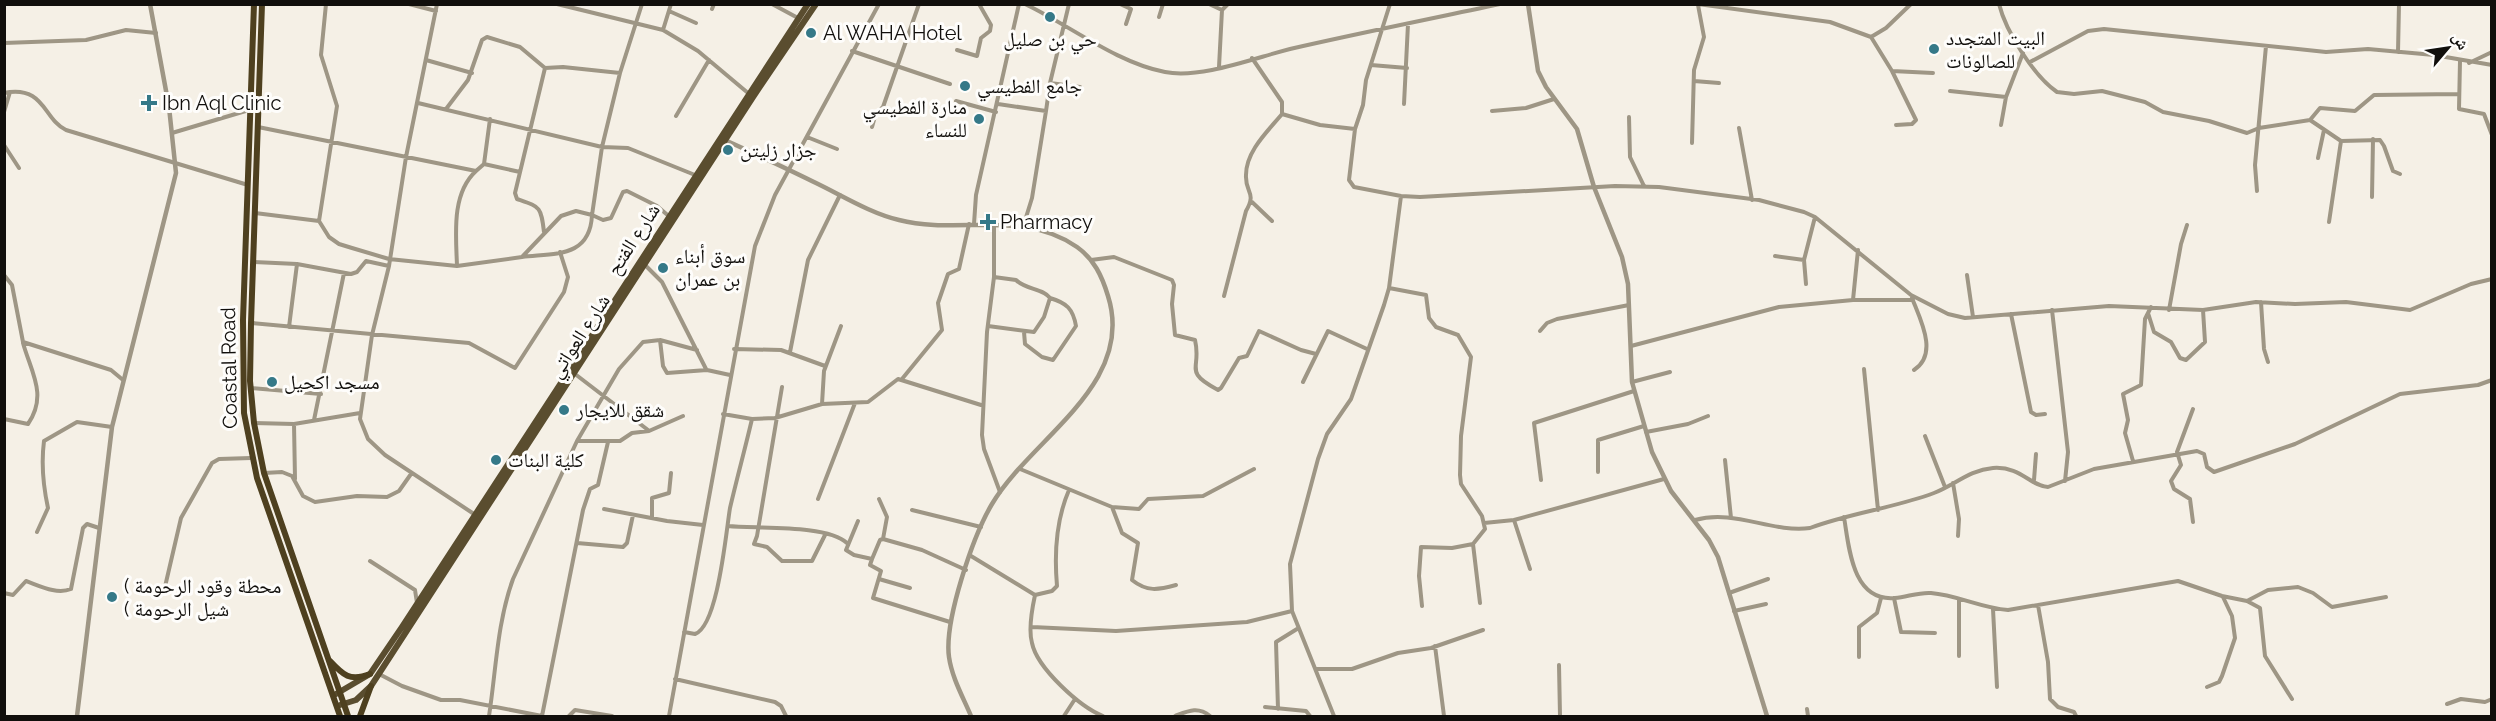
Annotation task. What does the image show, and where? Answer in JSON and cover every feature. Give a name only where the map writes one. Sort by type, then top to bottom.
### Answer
[{"type":"highway","name":"Coastal Road","points":[[254,4],[242,381],[251,458],[336,694],[348,717]]},
{"type":"highway","name":"Coastal Road","points":[[262,4],[250,388],[264,473],[327,657],[340,717]]},
{"type":"highway","points":[[327,657],[346,677],[356,678],[370,674]]},
{"type":"highway","points":[[360,717],[371,686]]},
{"type":"main road","name":"شارع الفتح","points":[[370,674],[449,560],[474,513],[671,218],[695,175],[723,139],[748,93],[798,18],[811,6]]},
{"type":"main road","name":"شارع العواتي","points":[[371,686],[449,560],[535,435],[645,265],[671,218],[811,6]]},
{"type":"main road","points":[[528,430],[535,435]]},
{"type":"main road","points":[[336,694],[370,674]]},
{"type":"main road","points":[[336,706],[356,700],[371,686]]},
{"type":"street","points":[[77,717],[112,427],[177,165],[150,4]]},
{"type":"street","points":[[326,4],[321,55],[336,106],[319,221],[325,232],[339,244],[390,259],[457,266],[560,252],[582,245],[588,234],[602,147],[620,73],[642,4]]},
{"type":"street","points":[[409,4],[436,12]]},
{"type":"street","points":[[437,4],[406,157],[390,259],[372,335],[360,413],[361,425],[368,439],[411,474],[474,513]]},
{"type":"street","points":[[557,4],[637,21],[663,30],[709,60],[748,93]]},
{"type":"street","points":[[663,30],[671,4]]},
{"type":"street","points":[[772,4],[798,18]]},
{"type":"street","points":[[669,717],[734,349],[755,246],[771,204],[879,4]]},
{"type":"street","points":[[872,127],[876,112],[883,107],[919,4]]},
{"type":"street","points":[[957,50],[977,56],[981,38],[990,31],[991,25],[979,4]]},
{"type":"street","points":[[902,379],[942,330],[939,297],[948,274],[958,270],[971,224],[1019,4]]},
{"type":"street","points":[[1025,4],[1108,48],[1161,71],[1182,73],[1219,67],[1385,27],[1500,4]]},
{"type":"street","points":[[1023,227],[1032,198],[1050,83],[1070,4]]},
{"type":"street","points":[[1120,4],[1131,9],[1126,24]]},
{"type":"street","points":[[1159,16],[1163,4]]},
{"type":"street","points":[[1209,4],[1222,10]]},
{"type":"street","points":[[1219,67],[1222,10],[1228,4]]},
{"type":"street","points":[[1390,4],[1385,27],[1377,41],[1366,80],[1364,105],[1355,129],[1351,184],[1401,196],[1644,186],[1752,200],[1804,212],[1815,217],[1858,250],[1912,297],[1956,317],[2109,306],[2203,310],[2261,302],[2295,304],[2346,302],[2395,310],[2410,310],[2465,286],[2492,279]]},
{"type":"street","points":[[1528,4],[1538,71],[1554,99],[1577,129],[1594,187],[1622,257],[1629,305],[1632,382],[1645,429],[1664,479],[1695,520],[1718,557],[1767,717]]},
{"type":"street","points":[[1692,143],[1694,81],[1704,37],[1698,4],[1830,22],[1871,37],[1892,71],[1916,120],[1912,124],[1896,125]]},
{"type":"street","points":[[1871,37],[1886,28],[1911,4]]},
{"type":"street","points":[[1999,4],[2006,28],[2030,62],[2057,92],[2074,94],[2102,91],[2145,102],[2163,112],[2225,125],[2242,133],[2310,120],[2320,108],[2355,111],[2374,95],[2458,94]]},
{"type":"street","points":[[2398,52],[2399,4]]},
{"type":"street","points":[[1764,6],[1768,12]]},
{"type":"street","points":[[669,11],[696,22]]},
{"type":"street","points":[[1404,104],[1408,24]]},
{"type":"street","points":[[2030,62],[2094,29],[2326,52],[2368,49],[2492,65]]},
{"type":"street","points":[[4,43],[86,40],[126,30],[156,33]]},
{"type":"street","points":[[446,109],[472,74],[482,40],[487,38],[520,47],[544,68],[620,73]]},
{"type":"street","points":[[2257,191],[2255,165],[2266,46]]},
{"type":"street","points":[[852,51],[950,84]]},
{"type":"street","points":[[2469,63],[2492,52]]},
{"type":"street","points":[[2001,125],[2006,97],[2023,53]]},
{"type":"street","points":[[1224,296],[1246,212],[1252,202],[1252,195],[1245,178],[1251,155],[1282,114],[1282,102],[1252,58]]},
{"type":"street","points":[[426,60],[472,74]]},
{"type":"street","points":[[676,116],[709,60]]},
{"type":"street","points":[[2460,61],[2459,109],[2484,114],[2492,135]]},
{"type":"street","points":[[1371,65],[1407,68]]},
{"type":"street","points":[[544,68],[515,196],[535,204],[540,209],[544,233]]},
{"type":"street","points":[[1892,71],[1933,73]]},
{"type":"street","points":[[1694,81],[1719,83]]},
{"type":"street","points":[[1050,83],[1080,87]]},
{"type":"street","points":[[1950,91],[2006,97]]},
{"type":"street","points":[[4,112],[11,92]]},
{"type":"street","points":[[4,93],[32,96],[46,107],[59,126],[66,130],[112,142],[177,165],[248,186]]},
{"type":"street","points":[[1492,111],[1526,108],[1554,99]]},
{"type":"street","points":[[956,101],[996,112]]},
{"type":"street","points":[[418,103],[602,147],[628,148],[695,175]]},
{"type":"street","points":[[998,104],[1046,111]]},
{"type":"street","points":[[172,133],[249,110]]},
{"type":"street","points":[[1282,114],[1320,125],[1355,129]]},
{"type":"street","points":[[1629,117],[1630,157],[1644,186]]},
{"type":"street","points":[[457,266],[457,211],[468,178],[484,164],[490,119]]},
{"type":"street","points":[[2310,120],[2341,141],[2380,140],[2393,171],[2400,174]]},
{"type":"street","points":[[258,127],[476,171]]},
{"type":"street","points":[[1739,128],[1752,200]]},
{"type":"street","points":[[2318,158],[2324,130]]},
{"type":"street","points":[[807,137],[837,149]]},
{"type":"street","points":[[723,139],[840,195],[902,221],[994,224],[1055,234],[1091,260],[1104,279],[1111,304],[1113,335],[1106,362],[1091,389],[1000,492],[981,527],[950,622],[949,658],[953,674],[971,717]]},
{"type":"street","points":[[2372,196],[2373,139]]},
{"type":"street","points":[[2329,222],[2341,141]]},
{"type":"street","points":[[4,146],[19,168]]},
{"type":"street","points":[[484,164],[520,172]]},
{"type":"street","points":[[522,257],[556,219],[566,212],[576,211],[603,220],[611,218],[624,192],[631,190],[671,218]]},
{"type":"street","points":[[790,352],[808,260],[840,195]]},
{"type":"street","points":[[1334,717],[1316,669],[1297,629],[1292,611],[1292,548],[1327,434],[1351,399],[1389,288],[1401,196]]},
{"type":"street","points":[[1252,202],[1272,221]]},
{"type":"street","points":[[255,213],[319,221]]},
{"type":"street","points":[[1806,284],[1804,260],[1815,217]]},
{"type":"street","points":[[994,224],[994,277],[981,405],[984,449],[1000,492]]},
{"type":"street","points":[[2169,310],[2181,244],[2187,225]]},
{"type":"street","points":[[1853,300],[1858,250]]},
{"type":"street","points":[[251,323],[469,343],[515,368],[564,292],[568,277],[560,252]]},
{"type":"street","points":[[1775,256],[1804,260]]},
{"type":"street","points":[[1091,260],[1114,257],[1172,280],[1175,335],[1195,340],[1197,377],[1218,390],[1239,358],[1247,356],[1262,330],[1300,350],[1316,354]]},
{"type":"street","points":[[254,262],[297,264],[344,273],[357,272],[366,261],[388,267]]},
{"type":"street","points":[[289,327],[297,264]]},
{"type":"street","points":[[645,265],[662,282],[706,370]]},
{"type":"street","points":[[314,420],[344,273]]},
{"type":"street","points":[[4,275],[12,285],[23,342],[35,372],[39,399],[28,424],[4,419]]},
{"type":"street","points":[[1967,275],[1973,317]]},
{"type":"street","points":[[994,277],[1016,280],[1021,286],[1043,291],[1050,298],[1064,303],[1074,313],[1076,326],[1053,360],[1042,357],[1025,344],[1024,332]]},
{"type":"street","points":[[1389,288],[1426,295],[1428,315],[1434,325],[1458,335],[1469,350],[1471,368],[1461,436],[1460,475],[1461,484],[1484,523],[1483,534],[1473,544],[1452,548],[1421,547],[1419,576],[1422,606]]},
{"type":"street","points":[[1631,346],[1779,307],[1912,297]]},
{"type":"street","points":[[1912,297],[1926,346],[1924,359],[1914,370]]},
{"type":"street","points":[[988,326],[1024,332],[1037,331],[1050,298]]},
{"type":"street","points":[[2261,302],[2264,349],[2268,362]]},
{"type":"street","points":[[1540,331],[1547,323],[1557,319],[1629,305]]},
{"type":"street","points":[[2133,461],[2125,433],[2128,420],[2123,394],[2141,384],[2144,328],[2151,308]]},
{"type":"street","points":[[2052,310],[2068,452],[2065,481]]},
{"type":"street","points":[[2148,313],[2154,332],[2171,342],[2180,358],[2186,360],[2205,342],[2203,310]]},
{"type":"street","points":[[2011,314],[2031,412],[2036,415],[2045,414]]},
{"type":"street","points":[[822,404],[825,366],[841,326]]},
{"type":"street","points":[[1303,382],[1330,330],[1367,349]]},
{"type":"street","points":[[660,340],[663,366],[668,373],[706,370],[730,375]]},
{"type":"street","points":[[489,717],[507,594],[540,516],[577,441],[634,350],[643,342],[660,340],[696,350]]},
{"type":"street","points":[[23,342],[111,370],[123,380]]},
{"type":"street","points":[[734,349],[790,352],[825,366]]},
{"type":"street","points":[[1864,369],[1878,510]]},
{"type":"street","points":[[1632,382],[1670,372]]},
{"type":"street","points":[[574,374],[649,431]]},
{"type":"street","points":[[723,414],[752,419],[776,418],[822,404],[872,400],[892,381],[902,379],[981,405]]},
{"type":"street","points":[[1695,520],[1717,516],[1803,529],[1878,510],[1945,487],[1975,471],[1993,468],[2017,470],[2042,487],[2048,487],[2094,469],[2178,453],[2202,451],[2207,467],[2214,472],[2295,444],[2400,394],[2478,385],[2492,380]]},
{"type":"street","points":[[782,387],[754,544],[767,547],[782,561],[797,563],[812,561],[825,535]]},
{"type":"street","points":[[250,388],[321,394]]},
{"type":"street","points":[[1540,480],[1534,423],[1634,391]]},
{"type":"street","points":[[818,499],[855,403]]},
{"type":"street","points":[[2193,409],[2178,453],[2181,465],[2171,481],[2171,486],[2190,499],[2193,522]]},
{"type":"street","points":[[254,423],[294,424],[360,413]]},
{"type":"street","points":[[577,441],[624,440],[635,432],[649,431],[683,416]]},
{"type":"street","points":[[1598,472],[1598,440],[1645,429],[1688,424],[1708,416]]},
{"type":"street","points":[[684,632],[698,634],[707,619],[718,587],[728,526],[752,419]]},
{"type":"street","points":[[37,532],[48,508],[44,492],[42,460],[44,441],[77,422],[112,427]]},
{"type":"street","points":[[294,424],[295,479],[303,496],[321,502],[357,496],[387,497],[399,491],[411,474]]},
{"type":"street","points":[[1925,435],[1945,487]]},
{"type":"street","points":[[379,674],[429,696],[543,716],[583,510],[590,489],[597,486],[600,478],[608,442]]},
{"type":"street","points":[[2034,480],[2036,454]]},
{"type":"street","points":[[164,591],[181,518],[212,463],[219,459],[251,458]]},
{"type":"street","points":[[1725,460],[1731,518]]},
{"type":"street","points":[[1020,469],[1112,507],[1139,509],[1148,500],[1203,496],[1254,469]]},
{"type":"street","points":[[264,473],[287,473],[295,479]]},
{"type":"street","points":[[652,519],[652,498],[669,493],[671,473]]},
{"type":"street","points":[[1484,523],[1514,520],[1664,479]]},
{"type":"street","points":[[1953,483],[1959,519],[1958,536]]},
{"type":"street","points":[[971,556],[1035,595],[1052,591],[1057,585],[1054,565],[1060,511],[1069,489]]},
{"type":"street","points":[[879,499],[887,517],[883,539],[880,540],[870,565],[881,570],[873,598],[950,622]]},
{"type":"street","points":[[1112,507],[1122,533],[1138,543],[1132,580],[1145,589],[1156,591],[1176,585]]},
{"type":"street","points":[[604,509],[652,519],[703,525]]},
{"type":"street","points":[[912,510],[981,527]]},
{"type":"street","points":[[577,543],[623,547],[627,543],[633,515]]},
{"type":"street","points":[[1844,517],[1856,573],[1872,592],[1881,598],[1930,592],[1994,609],[2019,609],[2178,580],[2222,596],[2247,601],[2260,608],[2265,656],[2292,699]]},
{"type":"street","points":[[858,520],[847,543],[848,552],[872,559]]},
{"type":"street","points":[[1514,520],[1530,569]]},
{"type":"street","points":[[4,593],[15,594],[26,581],[43,588],[66,591],[71,589],[83,528],[87,524],[99,528]]},
{"type":"street","points":[[728,526],[789,527],[839,538],[847,543]]},
{"type":"street","points":[[883,539],[922,550],[966,571]]},
{"type":"street","points":[[1473,544],[1480,603]]},
{"type":"street","points":[[370,561],[415,590],[417,604]]},
{"type":"street","points":[[879,579],[910,588]]},
{"type":"street","points":[[1729,593],[1768,579]]},
{"type":"street","points":[[2247,601],[2268,590],[2298,587],[2313,593],[2332,607],[2386,597]]},
{"type":"street","points":[[1035,595],[1032,627],[1032,644],[1035,652],[1075,699],[1103,717]]},
{"type":"street","points":[[2207,687],[2219,682],[2223,676],[2235,638],[2232,616],[2222,596]]},
{"type":"street","points":[[1859,657],[1859,627],[1877,614],[1881,598]]},
{"type":"street","points":[[1894,598],[1901,632],[1935,633]]},
{"type":"street","points":[[1959,599],[1959,656]]},
{"type":"street","points":[[1734,611],[1766,604]]},
{"type":"street","points":[[2038,605],[2048,662],[2050,699],[2058,707],[2074,712],[2076,717]]},
{"type":"street","points":[[1994,609],[1997,687]]},
{"type":"street","points":[[1032,627],[1116,631],[1246,622],[1292,611]]},
{"type":"street","points":[[1278,709],[1276,642],[1297,629]]},
{"type":"street","points":[[1316,669],[1352,669],[1398,653],[1436,646],[1483,630]]},
{"type":"street","points":[[1436,646],[1444,717]]},
{"type":"street","points":[[1559,665],[1560,717]]},
{"type":"street","points":[[675,679],[775,702],[785,711],[786,717]]},
{"type":"street","points":[[1064,717],[1075,699]]},
{"type":"street","points":[[2447,704],[2461,699],[2485,702],[2492,699]]},
{"type":"street","points":[[1265,707],[1306,711],[1310,717]]},
{"type":"street","points":[[1808,709],[1808,717]]},
{"type":"street","points":[[569,717],[574,710],[612,717]]},
{"type":"street","points":[[1175,717],[1195,710],[1202,711],[1210,717]]},
{"type":"place","name":"حي بن صليل","points":[[1050,17]]},
{"type":"place","name":"Al WAHA Hotel","points":[[811,33]]},
{"type":"place","name":"البيت المتجدد للصالونات","points":[[1934,49]]},
{"type":"place","name":"جامع الفطيسي","points":[[965,86]]},
{"type":"place","name":"Ibn Aql Clinic","points":[[149,103]]},
{"type":"place","name":"منارة الفطيسي للنساء","points":[[979,119]]},
{"type":"place","name":"جزار زليتن","points":[[728,150]]},
{"type":"place","name":"Pharmacy","points":[[988,222]]},
{"type":"place","name":"سوق أبناء بن عمران","points":[[663,268]]},
{"type":"place","name":"مسجد اكحيل","points":[[272,382]]},
{"type":"place","name":"شقق للايجار","points":[[564,410]]},
{"type":"place","name":"كلية البنات","points":[[496,460]]},
{"type":"place","name":"( محطة وقود الرحومة ( شيل الرحومة","points":[[112,597]]}]
